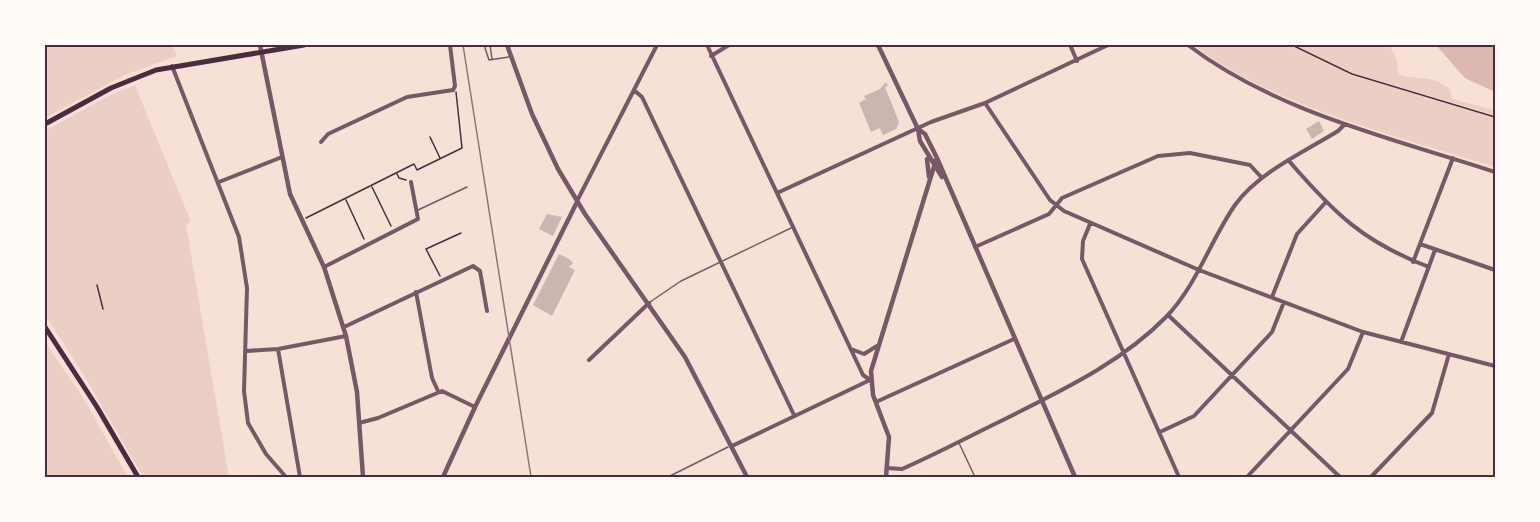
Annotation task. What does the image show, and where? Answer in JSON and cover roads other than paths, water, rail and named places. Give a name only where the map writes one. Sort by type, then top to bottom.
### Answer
[{"type":"main road","points":[[45,124],[111,88],[172,66],[304,45]]},
{"type":"main road","points":[[45,327],[97,407],[138,477]]},
{"type":"street","points":[[260,45],[290,194],[324,267],[344,327],[360,423],[363,477]]},
{"type":"street","points":[[321,142],[328,134],[400,99],[451,91],[455,88],[450,45]]},
{"type":"street","points":[[507,45],[545,144],[577,202],[685,357],[747,477]]},
{"type":"street","points":[[443,477],[475,407],[657,45]]},
{"type":"street","points":[[707,45],[863,375],[870,380]]},
{"type":"street","points":[[711,56],[729,45]]},
{"type":"street","points":[[878,45],[918,129],[920,141],[926,153],[948,184]]},
{"type":"street","points":[[1070,45],[1077,61]]},
{"type":"street","points":[[777,193],[931,122],[985,103],[1108,45]]},
{"type":"street","points":[[1188,45],[1229,73],[1297,106],[1345,124],[1495,172]]},
{"type":"street","points":[[172,66],[234,219],[244,261],[248,288],[244,404],[248,423],[266,454],[286,477]]},
{"type":"street","points":[[634,90],[642,97],[794,415]]},
{"type":"street","points":[[985,103],[1055,206],[1090,224],[1199,270],[1362,332],[1495,366]]},
{"type":"street","points":[[887,468],[902,469],[958,442],[1076,383],[1124,352],[1168,315],[1199,270],[1236,204],[1262,178],[1338,131],[1345,124]]},
{"type":"street","points":[[918,129],[925,134],[937,158],[1075,477]]},
{"type":"street","points":[[926,153],[929,182]]},
{"type":"street","points":[[975,247],[1049,214],[1062,198],[1154,157],[1190,153],[1250,165],[1262,178]]},
{"type":"street","points":[[219,182],[282,157]]},
{"type":"street","points":[[886,477],[889,437],[870,380],[877,346],[937,158]]},
{"type":"street","points":[[1413,262],[1453,158]]},
{"type":"street","points":[[1289,161],[1326,203],[1354,229],[1391,252],[1429,267]]},
{"type":"street","points":[[929,182],[940,179],[948,184]]},
{"type":"street","points":[[324,267],[416,221],[418,210],[411,182]]},
{"type":"street","points":[[1272,297],[1297,234],[1326,203]]},
{"type":"street","points":[[1090,224],[1083,241],[1082,259],[1179,477]]},
{"type":"street","points":[[1420,244],[1495,270]]},
{"type":"street","points":[[1401,342],[1435,250]]},
{"type":"street","points":[[344,327],[468,267],[477,268],[487,311]]},
{"type":"street","points":[[416,292],[432,378],[438,391]]},
{"type":"street","points":[[1160,432],[1194,416],[1272,332],[1284,302]]},
{"type":"street","points":[[589,360],[649,303]]},
{"type":"street","points":[[1168,315],[1340,477]]},
{"type":"street","points":[[1247,477],[1348,369],[1362,332]]},
{"type":"street","points":[[246,351],[278,349],[346,336]]},
{"type":"street","points":[[876,402],[1014,339]]},
{"type":"street","points":[[850,348],[864,354],[877,346]]},
{"type":"street","points":[[278,349],[300,477]]},
{"type":"street","points":[[1371,477],[1432,413],[1449,354]]},
{"type":"street","points":[[732,446],[870,380]]},
{"type":"street","points":[[360,423],[378,418],[438,391],[475,407]]},
{"type":"lane","points":[[484,45],[486,56],[492,60],[510,56]]},
{"type":"lane","points":[[490,45],[492,60]]},
{"type":"lane","points":[[418,210],[466,187]]},
{"type":"lane","points":[[649,303],[681,280],[792,227]]},
{"type":"lane","points":[[958,442],[975,477]]},
{"type":"lane","points":[[668,477],[732,446]]},
{"type":"tram line","points":[[463,45],[531,477]]}]
